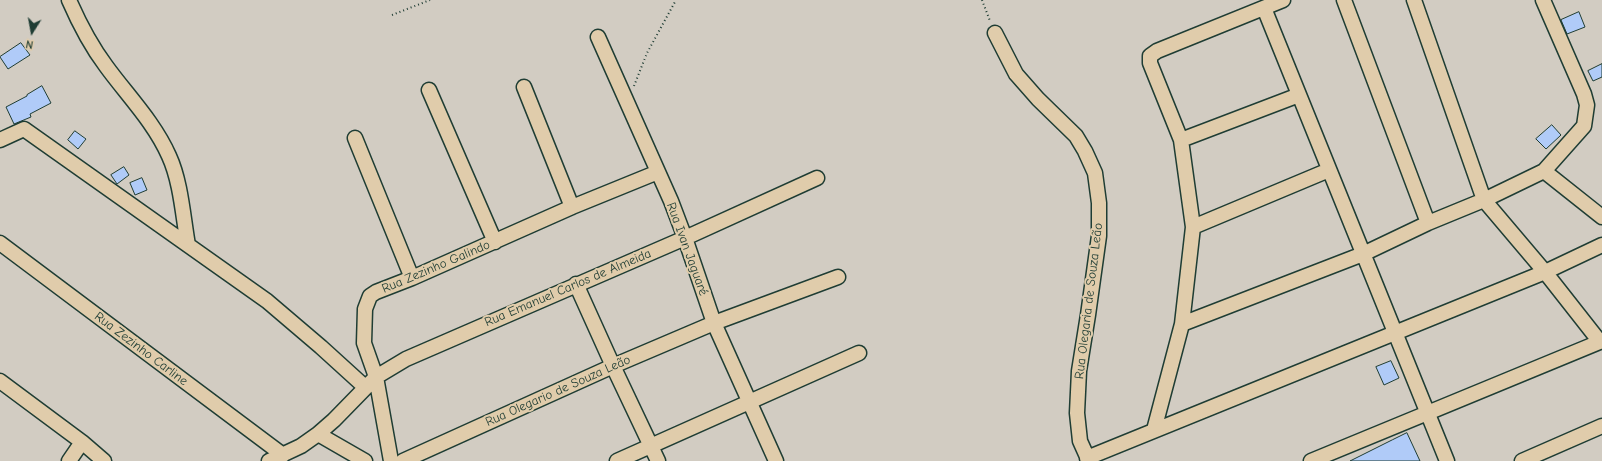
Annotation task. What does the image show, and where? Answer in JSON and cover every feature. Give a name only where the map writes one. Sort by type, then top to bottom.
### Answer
[{"type":"street","points":[[69,0],[89,40],[101,59],[157,134],[169,155],[175,173],[188,245]]},
{"type":"street","points":[[1154,430],[1182,324],[1193,227],[1181,140],[1150,63],[1150,56],[1157,51],[1283,0]]},
{"type":"street","points":[[1344,0],[1428,222]]},
{"type":"street","points":[[1311,461],[1601,341],[1484,200],[1414,0]]},
{"type":"street","points":[[1182,324],[1364,254],[1428,222],[1484,200],[1544,171],[1584,126],[1586,105],[1584,94],[1543,0]]},
{"type":"street","points":[[1264,8],[1447,461]]},
{"type":"street","name":"Rua Olegaria de Souza Leão","points":[[995,33],[1016,74],[1038,100],[1076,136],[1095,173],[1099,203],[1099,236],[1079,371],[1077,413],[1080,442],[1088,459]]},
{"type":"street","name":"Rua Ivan Jaguaré","points":[[598,37],[658,172],[685,238],[714,323],[748,402],[776,461]]},
{"type":"street","points":[[524,87],[572,207]]},
{"type":"street","points":[[429,90],[495,242]]},
{"type":"street","points":[[1181,140],[1299,95]]},
{"type":"street","points":[[3,134],[24,129],[267,301],[365,387]]},
{"type":"street","points":[[355,138],[412,278]]},
{"type":"street","points":[[1193,227],[1329,170]]},
{"type":"street","points":[[1544,171],[1602,217]]},
{"type":"street","name":"Rua Zezinho Galindo","points":[[391,461],[376,377],[364,343],[365,309],[370,296],[376,292],[412,278],[572,207],[658,172]]},
{"type":"street","name":"Rua Emanuel Carlos de Almeida","points":[[269,461],[301,446],[318,434],[334,420],[376,377],[406,358],[685,238],[817,178]]},
{"type":"street","name":"Rua Zezinho Carline","points":[[0,243],[283,455]]},
{"type":"street","points":[[1088,459],[1154,430],[1545,272],[1602,245]]},
{"type":"street","name":"Rua Olegario de Souza Leão","points":[[403,461],[613,366],[714,323],[838,278]]},
{"type":"street","points":[[576,284],[658,461]]},
{"type":"street","points":[[617,461],[858,354]]},
{"type":"street","points":[[0,381],[82,442],[104,461]]},
{"type":"street","points":[[1522,461],[1602,426]]},
{"type":"street","points":[[318,434],[365,461]]},
{"type":"street","points":[[69,461],[82,442]]},
{"type":"path","points":[[392,15],[430,0]]},
{"type":"path","points":[[634,87],[647,53],[676,0]]},
{"type":"path","points":[[982,0],[995,33]]},
{"type":"building","points":[[1579,12],[1585,27],[1567,34],[1561,20]]},
{"type":"building","points":[[21,43],[30,55],[8,69],[0,57]]},
{"type":"building","points":[[1602,64],[1602,77],[1593,81],[1588,71]]},
{"type":"building","points":[[42,86],[51,103],[30,114],[31,117],[14,124],[6,107]]},
{"type":"building","points":[[1552,125],[1561,135],[1546,149],[1536,139]]},
{"type":"building","points":[[75,131],[86,139],[78,149],[68,140]]},
{"type":"building","points":[[124,167],[129,175],[117,184],[111,175]]},
{"type":"building","points":[[142,178],[147,190],[135,195],[130,183]]},
{"type":"building","points":[[1391,361],[1399,378],[1384,385],[1376,367]]},
{"type":"building","points":[[1407,433],[1420,461],[1350,461],[1392,440]]}]
